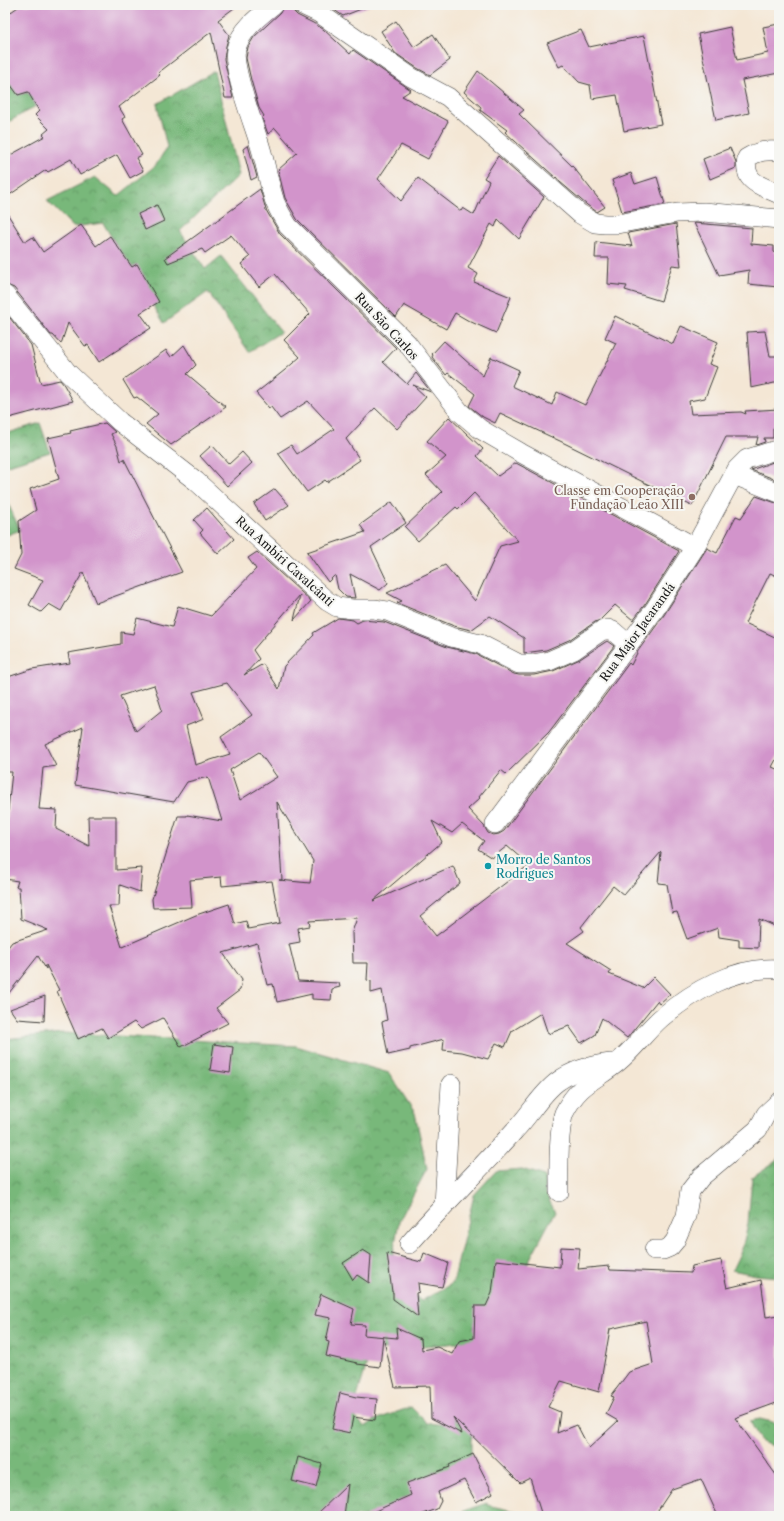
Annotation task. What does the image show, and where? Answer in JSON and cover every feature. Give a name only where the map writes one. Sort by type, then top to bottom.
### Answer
[{"type":"street","name":"Rua São Carlos","points":[[273,5],[243,34],[236,48],[235,65],[261,147],[275,200],[281,215],[288,226],[407,343],[460,412],[480,429],[521,453],[695,547]]},
{"type":"street","points":[[302,5],[320,13],[411,77],[448,97],[580,214],[595,223],[617,224],[677,213],[704,212],[779,218]]},
{"type":"street","points":[[779,151],[769,150],[756,153],[747,158],[746,168],[748,175],[753,182],[779,194]]},
{"type":"street","name":"Rua Ambíri Cavalcânti","points":[[5,295],[68,374],[120,422],[196,481],[327,601],[337,607],[352,609],[374,608],[387,611],[451,637],[480,644],[519,664],[532,664],[549,661],[574,650],[601,631],[608,629],[613,631],[628,644]]},
{"type":"street","name":"Rua Major Jacarandá","points":[[495,824],[655,609],[695,547],[737,469],[747,459],[779,449]]},
{"type":"street","points":[[734,475],[779,493]]},
{"type":"street","points":[[559,1192],[558,1148],[563,1115],[572,1098],[584,1085],[618,1062],[661,1019],[698,992],[738,973],[770,968],[779,969]]},
{"type":"street","points":[[409,1244],[516,1130],[556,1082],[574,1072],[591,1066],[618,1062]]},
{"type":"street","points":[[444,1205],[451,1084]]},
{"type":"street","points":[[654,1250],[662,1250],[670,1247],[675,1241],[686,1216],[690,1191],[701,1177],[758,1129],[766,1114],[779,1102]]},
{"type":"street","points":[[758,1129],[779,1124]]},
{"type":"green space","points":[[5,29],[46,100],[5,124]]},
{"type":"green space","points":[[214,71],[239,175],[180,231],[205,269],[221,256],[281,332],[249,352],[208,292],[164,323],[103,223],[73,227],[47,201],[95,177],[118,196],[156,165],[167,147],[157,104]]},
{"type":"green space","points":[[40,423],[50,452],[5,466],[5,434]]},
{"type":"green space","points":[[5,497],[20,530],[5,536]]},
{"type":"green space","points":[[63,1033],[296,1046],[389,1073],[415,1113],[427,1169],[399,1221],[390,1271],[421,1301],[453,1283],[474,1195],[496,1171],[522,1169],[544,1176],[546,1194],[555,1212],[502,1311],[496,1337],[448,1344],[371,1350],[352,1414],[365,1427],[375,1420],[411,1407],[427,1423],[448,1425],[454,1404],[480,1404],[471,1440],[471,1461],[409,1516],[5,1516],[5,1039]]},
{"type":"green space","points":[[779,1159],[779,1277],[756,1275],[732,1270],[742,1249],[748,1224],[752,1177]]},
{"type":"green space","points":[[779,1416],[779,1448],[761,1442],[750,1421],[760,1419],[776,1423]]},
{"type":"green space","points":[[487,1503],[487,1505],[535,1516],[456,1516],[466,1510]]},
{"type":"building","points":[[21,5],[238,5],[218,20],[229,35],[224,59],[233,98],[225,98],[211,32],[158,73],[160,75],[119,107],[125,117],[122,119],[142,155],[136,158],[143,171],[130,178],[117,155],[80,175],[71,159],[48,172],[46,170],[5,198],[5,158],[45,136],[43,134],[49,129],[35,115],[39,111],[28,92],[18,95],[5,77],[5,16]]},
{"type":"building","points":[[284,5],[291,5],[293,11],[297,15],[323,29],[350,54],[353,50],[411,90],[402,96],[448,121],[428,159],[401,145],[378,179],[401,201],[418,178],[461,211],[463,208],[474,215],[489,181],[484,178],[498,156],[544,197],[519,239],[498,219],[495,227],[491,224],[468,268],[478,274],[474,282],[511,297],[496,333],[455,313],[446,329],[404,305],[396,317],[297,219],[285,198],[278,170],[297,153],[275,128],[268,134],[262,118],[264,116],[259,108],[246,58],[248,47],[254,37],[280,13]]},
{"type":"building","points":[[327,5],[369,5],[369,6],[343,16]]},
{"type":"building","points":[[396,21],[414,47],[433,34],[450,60],[430,75],[395,53],[381,31]]},
{"type":"building","points":[[779,24],[779,73],[742,80],[749,113],[716,120],[698,34],[730,27],[737,60],[768,53],[763,27]]},
{"type":"building","points":[[581,30],[589,47],[644,36],[661,124],[624,131],[617,95],[592,99],[590,85],[579,82],[563,65],[559,67],[547,43]]},
{"type":"building","points":[[478,71],[524,110],[519,114],[574,168],[605,207],[597,212],[587,205],[505,132],[507,130],[480,110],[481,107],[464,92]]},
{"type":"building","points":[[248,145],[257,177],[251,180],[243,149]]},
{"type":"building","points":[[730,148],[736,162],[736,168],[710,179],[703,159]]},
{"type":"building","points":[[631,173],[635,184],[657,177],[665,204],[622,212],[612,180]]},
{"type":"building","points":[[260,189],[266,210],[280,234],[396,348],[383,362],[407,384],[416,373],[431,392],[413,385],[426,397],[397,429],[375,408],[346,439],[360,460],[327,482],[325,480],[307,492],[278,453],[291,445],[297,454],[334,429],[308,401],[280,419],[271,407],[269,408],[256,393],[300,357],[284,340],[310,314],[275,274],[259,287],[241,264],[250,257],[231,235],[205,253],[202,249],[168,263],[165,258]]},
{"type":"building","points":[[157,205],[164,221],[145,230],[138,214]]},
{"type":"building","points":[[5,210],[25,242],[33,237],[43,252],[81,225],[96,246],[110,236],[132,267],[137,264],[159,302],[140,313],[151,328],[99,362],[88,345],[85,346],[68,323],[61,344],[53,335],[51,335],[14,288],[7,285],[5,281]]},
{"type":"building","points":[[694,223],[752,228],[751,244],[774,246],[774,252],[779,255],[778,287],[748,284],[749,270],[719,275]]},
{"type":"building","points":[[676,224],[681,266],[672,265],[661,301],[625,290],[627,286],[608,284],[609,258],[595,258],[596,242],[632,246],[628,233]]},
{"type":"building","points":[[615,316],[673,344],[681,326],[718,342],[709,364],[717,367],[705,398],[689,401],[691,414],[741,412],[746,414],[745,411],[779,409],[779,427],[773,429],[773,438],[764,438],[765,442],[756,445],[758,437],[726,437],[692,506],[500,413],[495,423],[483,417],[469,406],[475,394],[448,373],[446,375],[432,357],[432,354],[444,341],[483,376],[491,357],[519,370],[512,386],[552,405],[557,392],[585,405],[616,343],[605,338]]},
{"type":"building","points":[[10,318],[31,345],[41,384],[60,380],[73,401],[5,419],[5,319]]},
{"type":"building","points":[[765,331],[770,356],[779,356],[779,382],[751,388],[747,332]]},
{"type":"building","points":[[184,345],[196,365],[187,374],[226,407],[171,445],[146,424],[158,414],[137,397],[134,398],[123,380],[166,350],[171,357]]},
{"type":"building","points":[[449,417],[483,449],[477,456],[498,476],[516,463],[679,551],[646,603],[633,620],[615,605],[600,620],[569,640],[546,650],[524,653],[524,638],[490,616],[471,630],[454,626],[397,603],[402,601],[387,593],[445,565],[475,601],[500,546],[518,541],[474,493],[458,509],[456,507],[418,541],[405,527],[442,492],[426,475],[446,457],[427,441]]},
{"type":"building","points":[[105,423],[115,432],[111,434],[117,446],[121,461],[124,459],[182,572],[96,603],[83,572],[61,611],[49,604],[41,612],[29,605],[43,580],[14,569],[21,555],[19,521],[36,510],[30,489],[59,479],[48,438]]},
{"type":"building","points":[[212,445],[229,464],[242,452],[252,463],[227,486],[200,456]]},
{"type":"building","points":[[773,462],[775,468],[777,465],[779,466],[779,481],[751,470]]},
{"type":"building","points":[[275,489],[289,505],[265,521],[254,504]]},
{"type":"building","points":[[756,496],[779,504],[779,577],[770,573],[745,623],[779,639],[779,754],[772,767],[779,770],[779,928],[759,919],[758,948],[739,947],[739,940],[719,937],[718,928],[687,939],[677,912],[672,913],[667,884],[658,883],[661,852],[624,895],[613,886],[581,927],[584,931],[567,943],[611,971],[609,974],[643,988],[654,977],[670,994],[659,1004],[657,1001],[627,1038],[602,1018],[595,1035],[581,1043],[569,1026],[548,1034],[541,1013],[512,1031],[505,1047],[496,1043],[488,1059],[462,1052],[443,1050],[444,1039],[410,1048],[410,1050],[388,1055],[382,1022],[387,1020],[382,990],[371,993],[371,981],[367,980],[368,963],[353,963],[352,932],[357,918],[309,921],[310,926],[298,928],[300,942],[289,944],[298,981],[339,983],[340,987],[332,989],[331,1000],[312,999],[312,994],[277,1002],[273,984],[267,985],[257,943],[223,953],[242,980],[240,990],[216,1008],[228,1023],[181,1047],[163,1018],[141,1029],[134,1022],[108,1038],[102,1028],[78,1039],[57,991],[59,990],[46,965],[46,969],[38,956],[5,998],[5,951],[12,942],[48,930],[21,919],[19,887],[16,887],[18,881],[5,879],[5,819],[7,819],[12,772],[5,772],[5,678],[32,669],[70,663],[68,653],[121,644],[121,632],[133,634],[137,618],[172,627],[178,606],[211,616],[256,569],[248,558],[257,552],[311,601],[294,620],[300,595],[253,650],[259,659],[244,675],[263,664],[279,689],[284,666],[314,635],[313,633],[338,618],[353,620],[357,623],[363,620],[384,622],[447,647],[476,654],[514,674],[519,675],[534,675],[553,671],[580,659],[607,641],[614,646],[549,732],[506,774],[501,770],[479,797],[480,798],[468,809],[484,826],[488,833],[493,835],[499,834],[504,831],[629,663],[631,665],[638,651],[664,615],[707,548],[717,553],[736,516],[741,518]],"holes":[[[227,683],[252,715],[221,737],[230,754],[195,765],[186,726],[204,719],[193,692]],[[154,685],[162,710],[136,731],[120,696]],[[83,727],[75,785],[174,802],[187,782],[208,777],[222,821],[187,815],[178,816],[152,899],[153,908],[192,907],[190,880],[221,877],[222,886],[272,881],[280,923],[248,929],[246,921],[235,924],[229,904],[196,915],[122,947],[109,906],[119,906],[120,885],[140,892],[142,868],[116,870],[116,816],[88,816],[89,846],[56,829],[57,810],[39,809],[43,768],[56,766],[45,744]],[[259,752],[277,777],[240,800],[230,770]],[[277,802],[313,861],[310,883],[279,880],[282,880]],[[432,821],[452,833],[462,824],[484,841],[478,849],[492,858],[507,846],[529,865],[436,936],[420,916],[460,883],[453,866],[373,901],[442,842]]]},
{"type":"building","points":[[392,502],[406,523],[371,547],[388,583],[380,590],[350,574],[355,598],[346,597],[338,589],[335,575],[328,582],[307,552],[365,532],[360,525]]},
{"type":"building","points":[[207,508],[234,539],[218,554],[200,533],[203,530],[194,520]]},
{"type":"building","points":[[45,996],[44,1021],[17,1019],[10,1009]]},
{"type":"building","points":[[214,1044],[233,1047],[230,1073],[210,1070]]},
{"type":"building","points":[[561,1247],[580,1248],[578,1269],[609,1266],[610,1270],[691,1273],[692,1266],[721,1260],[727,1288],[761,1280],[766,1317],[779,1315],[779,1402],[735,1418],[779,1479],[779,1516],[718,1516],[701,1479],[672,1489],[654,1516],[542,1516],[530,1478],[520,1483],[453,1417],[462,1434],[431,1418],[430,1386],[395,1387],[383,1337],[380,1367],[357,1364],[326,1356],[329,1342],[326,1341],[331,1318],[315,1315],[321,1294],[354,1309],[351,1324],[365,1325],[364,1335],[397,1338],[396,1328],[421,1339],[422,1350],[437,1347],[452,1354],[459,1341],[474,1338],[475,1306],[486,1306],[492,1293],[496,1260],[560,1267]],"holes":[[[646,1321],[653,1364],[629,1372],[611,1396],[614,1397],[606,1414],[618,1421],[589,1448],[577,1425],[557,1433],[560,1412],[548,1407],[561,1381],[599,1392],[610,1329]]]},
{"type":"building","points":[[363,1250],[371,1255],[369,1283],[357,1275],[353,1280],[343,1263]]},
{"type":"building","points":[[387,1253],[421,1262],[424,1253],[448,1263],[442,1287],[418,1283],[419,1292],[416,1293],[418,1317],[393,1299]]},
{"type":"building","points":[[340,1393],[356,1397],[377,1399],[375,1420],[353,1417],[350,1433],[332,1429]]},
{"type":"building","points":[[473,1454],[493,1493],[476,1502],[464,1480],[438,1492],[441,1501],[437,1509],[418,1516],[364,1516],[411,1495],[407,1483],[450,1467],[449,1465]]},
{"type":"building","points":[[298,1457],[322,1464],[316,1487],[292,1481]]},
{"type":"building","points":[[348,1484],[344,1516],[315,1516]]},
{"type":"place","name":"Classe em Cooperação Fundação Leão XIII","points":[[692,497]]},
{"type":"place","name":"Morro de Santos Rodrigues","points":[[488,866]]}]
